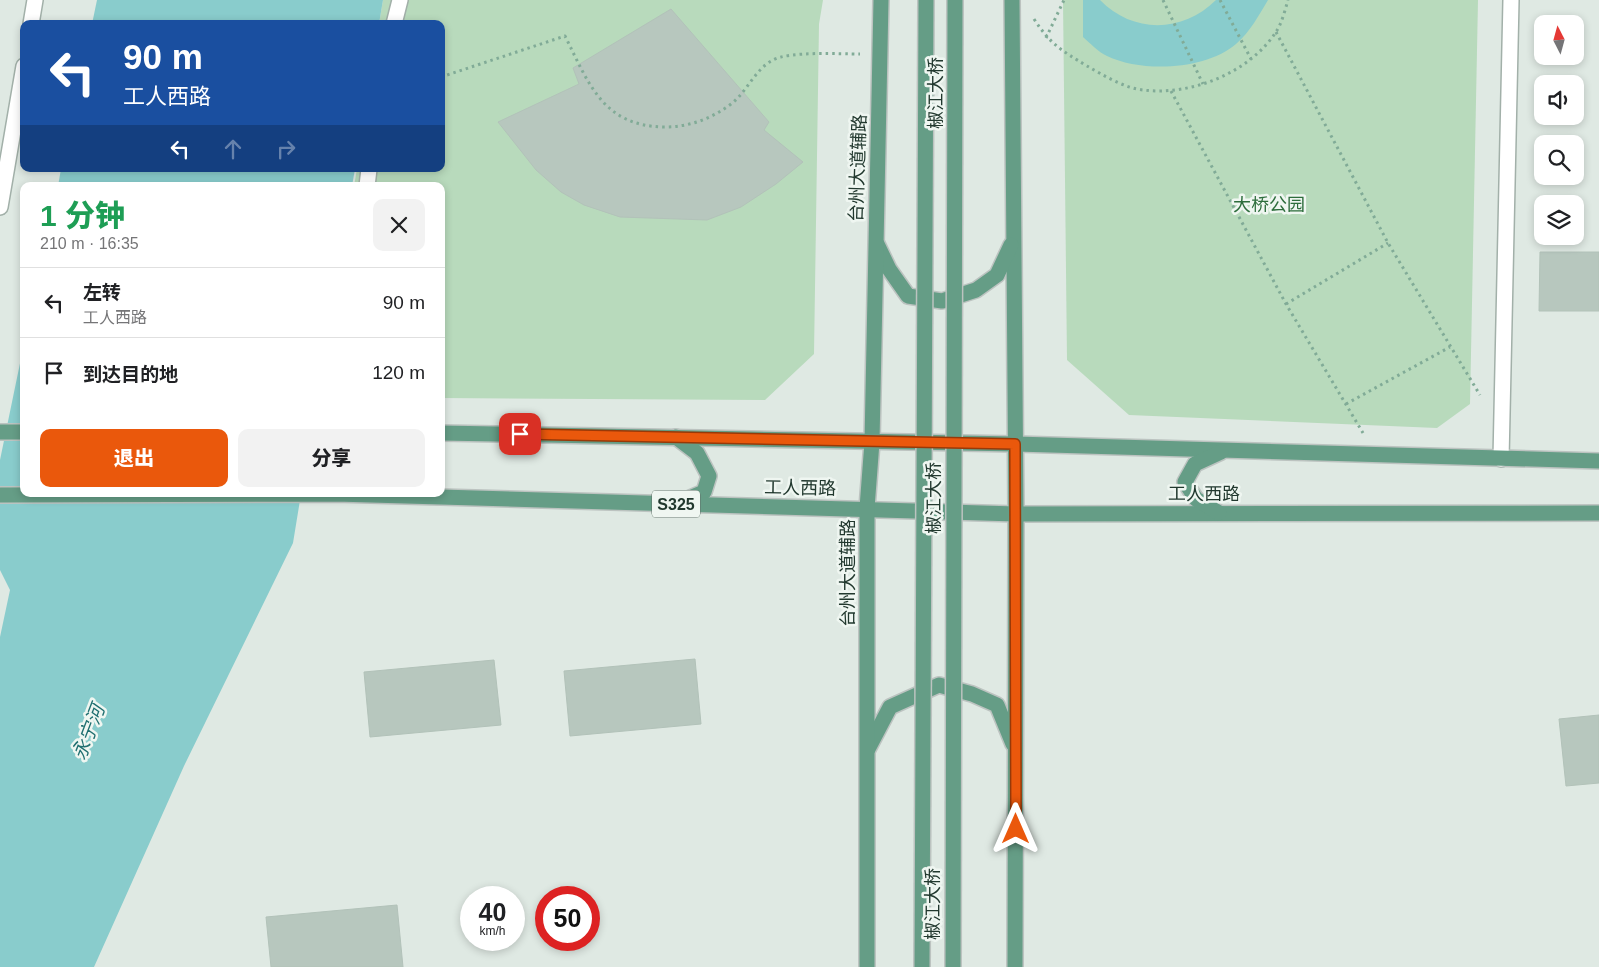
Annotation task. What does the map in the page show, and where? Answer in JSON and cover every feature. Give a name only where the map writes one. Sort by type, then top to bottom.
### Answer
[{"type":"main road","name":"台州大道辅路","points":[[867,967],[867,508],[872,442],[881,0]]},
{"type":"main road","name":"椒江大桥","points":[[922,967],[926,0]]},
{"type":"main road","name":"椒江大桥","points":[[953,967],[955,0]]},
{"type":"main road","points":[[1012,0],[1016,514],[1015,967]]},
{"type":"main road","points":[[875,240],[889,269],[908,296],[942,300],[976,290],[997,275],[1013,241]]},
{"type":"main road","points":[[0,432],[20,432]]},
{"type":"main road","points":[[445,433],[1015,444],[1599,461]]},
{"type":"main road","points":[[676,437],[697,453],[709,476],[704,492],[678,504]]},
{"type":"main road","points":[[1219,513],[1196,499],[1185,482],[1195,464],[1225,450]]},
{"type":"main road","name":"工人西路","points":[[0,495],[20,495]]},
{"type":"main road","name":"工人西路","points":[[439,497],[867,508],[1016,514],[1599,513]]},
{"type":"main road","points":[[867,751],[890,707],[939,685],[972,694],[997,705],[1016,750]]},
{"type":"street","points":[[32,20],[35,0]]},
{"type":"street","points":[[395,20],[400,0]]},
{"type":"street","points":[[1501,459],[1511,0]]},
{"type":"street","points":[[0,207],[20,90]]},
{"type":"path","points":[[1046,38],[1064,0]]},
{"type":"path","points":[[1163,0],[1203,84]]},
{"type":"path","points":[[1220,0],[1234,23],[1251,59]]},
{"type":"path","points":[[1032,15],[1046,38],[1062,51],[1105,76],[1141,90],[1171,91],[1203,84],[1251,59],[1276,32],[1288,0]]},
{"type":"path","points":[[1276,32],[1388,244],[1481,398]]},
{"type":"path","points":[[445,76],[565,36],[589,83],[601,100],[621,119],[649,127],[680,127],[713,117],[734,102],[773,59],[798,55],[880,54]]},
{"type":"path","points":[[1171,91],[1286,304],[1376,455]]},
{"type":"path","points":[[1286,304],[1388,244]]},
{"type":"path","points":[[1346,404],[1450,347]]},
{"type":"green space","points":[[383,0],[823,0],[819,24],[814,354],[765,400],[445,398],[445,182],[355,182],[356,172],[445,172],[445,20],[380,20]]},
{"type":"green space","name":"大桥公园","points":[[1063,0],[1478,0],[1470,404],[1437,428],[1129,415],[1067,360]]},
{"type":"water","points":[[97,0],[383,0],[380,20],[93,20]]},
{"type":"water","points":[[1083,0],[1100,0],[1113,11],[1127,19],[1143,24],[1158,25],[1189,19],[1203,11],[1216,0],[1268,0],[1246,34],[1223,53],[1191,64],[1155,67],[1138,65],[1107,56],[1097,50],[1083,37]]},
{"type":"water","points":[[60,172],[354,172],[353,182],[59,182]]},
{"type":"water","name":"永宁河","points":[[20,363],[20,497],[301,497],[293,543],[184,766],[94,967],[0,967],[0,637],[10,590],[0,570],[0,460]]},
{"type":"building","points":[[671,9],[769,122],[764,130],[803,162],[776,184],[741,207],[707,220],[620,217],[584,205],[561,192],[536,170],[498,122],[579,84],[573,68]]},
{"type":"building","points":[[1540,252],[1599,252],[1599,311],[1539,311]]},
{"type":"building","points":[[695,659],[701,724],[570,736],[564,671]]},
{"type":"building","points":[[494,660],[501,725],[370,737],[364,672]]},
{"type":"building","points":[[1599,715],[1599,783],[1566,786],[1559,719]]},
{"type":"building","points":[[397,905],[403,967],[271,967],[266,917]]},
{"type":"route","points":[[520,434],[1015,444],[1016,829]]}]
